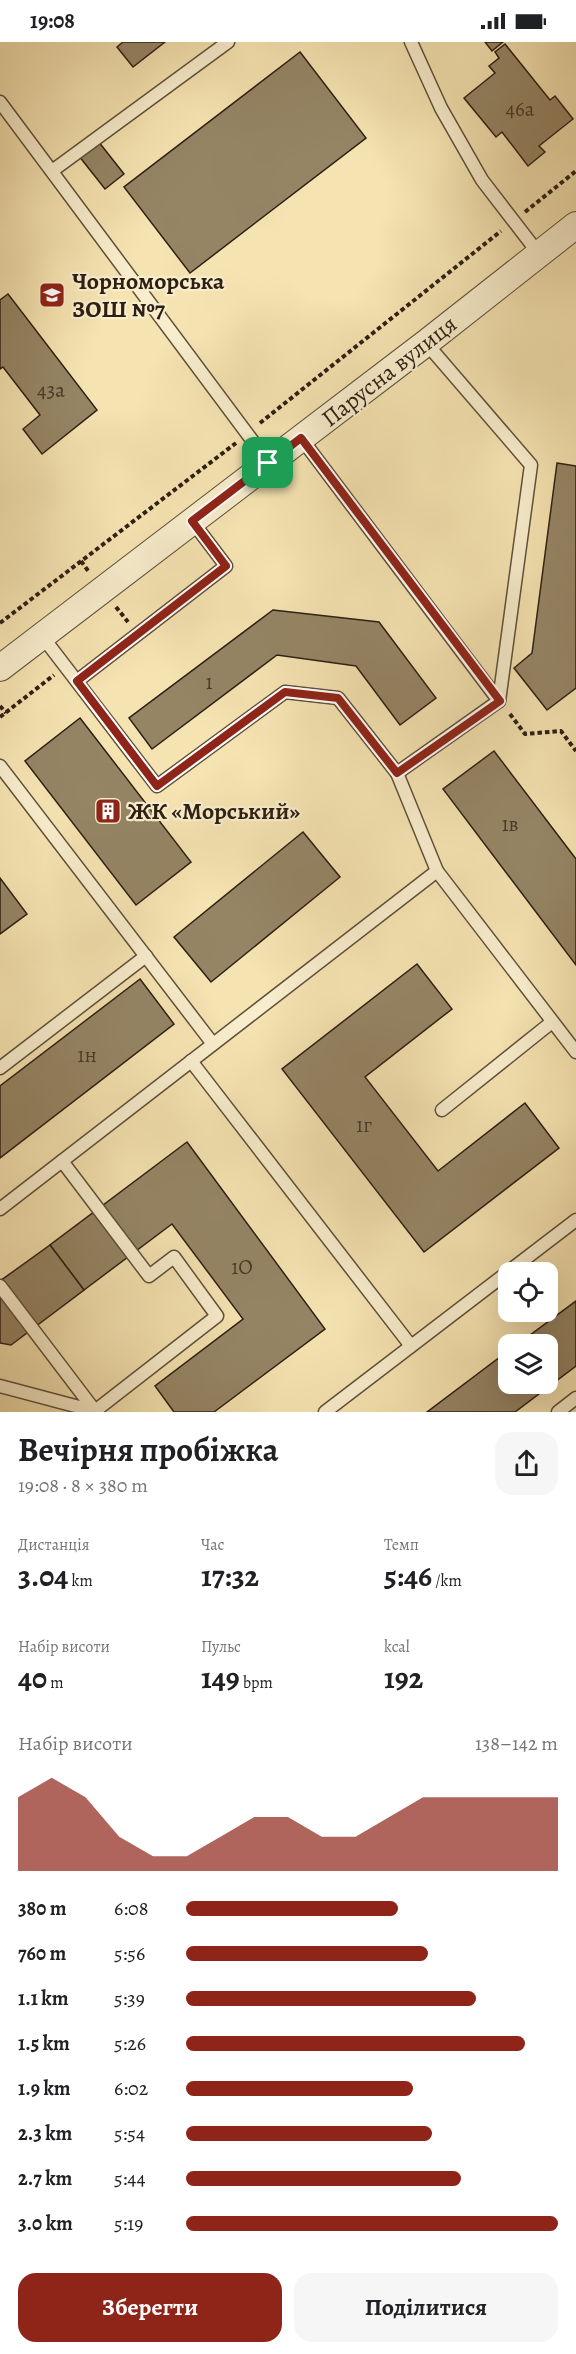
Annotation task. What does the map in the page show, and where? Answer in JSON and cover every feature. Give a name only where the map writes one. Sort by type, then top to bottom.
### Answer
[{"type":"street","name":"Парусна вулиця","points":[[0,668],[426,343],[576,225]]},
{"type":"lane","points":[[52,171],[228,42]]},
{"type":"lane","points":[[411,42],[441,108],[482,180],[539,254]]},
{"type":"lane","points":[[0,102],[268,463]]},
{"type":"lane","points":[[397,773],[500,701],[531,465],[426,343]]},
{"type":"lane","points":[[301,438],[500,701]]},
{"type":"lane","points":[[77,681],[226,566],[192,521]]},
{"type":"lane","points":[[42,636],[157,786],[285,692],[338,698],[397,773],[436,871],[576,1052]]},
{"type":"lane","points":[[0,766],[213,1044]]},
{"type":"lane","points":[[0,1209],[436,871]]},
{"type":"lane","points":[[0,1068],[146,956]]},
{"type":"lane","points":[[442,1110],[552,1022]]},
{"type":"lane","points":[[191,1061],[411,1346]]},
{"type":"lane","points":[[62,1161],[149,1276],[174,1257],[217,1316],[97,1411]]},
{"type":"lane","points":[[325,1412],[576,1220]]},
{"type":"lane","points":[[0,1286],[97,1411]]},
{"type":"lane","points":[[0,1386],[97,1411]]},
{"type":"lane","points":[[558,1412],[576,1398]]},
{"type":"path","points":[[0,623],[247,434],[576,171]]},
{"type":"path","points":[[0,717],[65,667]]},
{"type":"path","points":[[500,701],[525,734],[561,731],[576,751]]},
{"type":"path","points":[[0,706],[6,713]]},
{"type":"building","points":[[123,42],[165,42],[133,67],[117,47]]},
{"type":"building","points":[[485,42],[503,42],[492,51]]},
{"type":"building","points":[[505,44],[550,100],[555,96],[573,119],[539,146],[545,152],[528,166],[502,132],[496,137],[464,98],[495,73],[489,66],[499,58],[495,52]]},
{"type":"building","points":[[300,52],[366,138],[190,273],[124,187]]},
{"type":"building","points":[[98,141],[124,174],[105,189],[79,156]]},
{"type":"building","points":[[8,294],[97,410],[42,454],[23,429],[40,415],[3,367],[0,369],[0,300]]},
{"type":"building","points":[[557,463],[576,466],[576,688],[547,710],[514,668],[532,653]]},
{"type":"building","points":[[273,610],[379,622],[436,698],[400,725],[356,666],[277,655],[152,749],[129,718]]},
{"type":"building","name":"ЖК «Морський»","points":[[80,718],[191,862],[136,905],[25,761]]},
{"type":"building","points":[[494,751],[576,859],[576,965],[443,789]]},
{"type":"building","points":[[303,832],[340,877],[211,982],[174,937]]},
{"type":"building","points":[[0,878],[27,914],[0,934]]},
{"type":"building","points":[[417,964],[452,1009],[365,1077],[438,1171],[525,1103],[559,1148],[424,1252],[282,1069]]},
{"type":"building","points":[[140,979],[174,1024],[0,1158],[0,1086]]},
{"type":"building","points":[[187,1142],[325,1329],[214,1412],[174,1412],[155,1386],[243,1319],[172,1224],[84,1290],[50,1245]]},
{"type":"building","points":[[50,1245],[84,1290],[11,1345],[0,1343],[0,1281]]},
{"type":"building","points":[[576,1301],[576,1366],[558,1380],[558,1334],[531,1334],[548,1322],[558,1322],[558,1314]]},
{"type":"building","points":[[498,1359],[498,1394],[539,1394],[515,1412],[427,1412]]},
{"type":"place","name":"Чорноморська ЗОШ №7","points":[[52,295]]},
{"type":"place","name":"ЖК «Морський»","points":[[108,811]]},
{"type":"route","points":[[301,438],[500,701],[397,773],[338,698],[285,692],[157,786],[77,681],[226,566],[192,521],[268,463],[301,438]]}]
